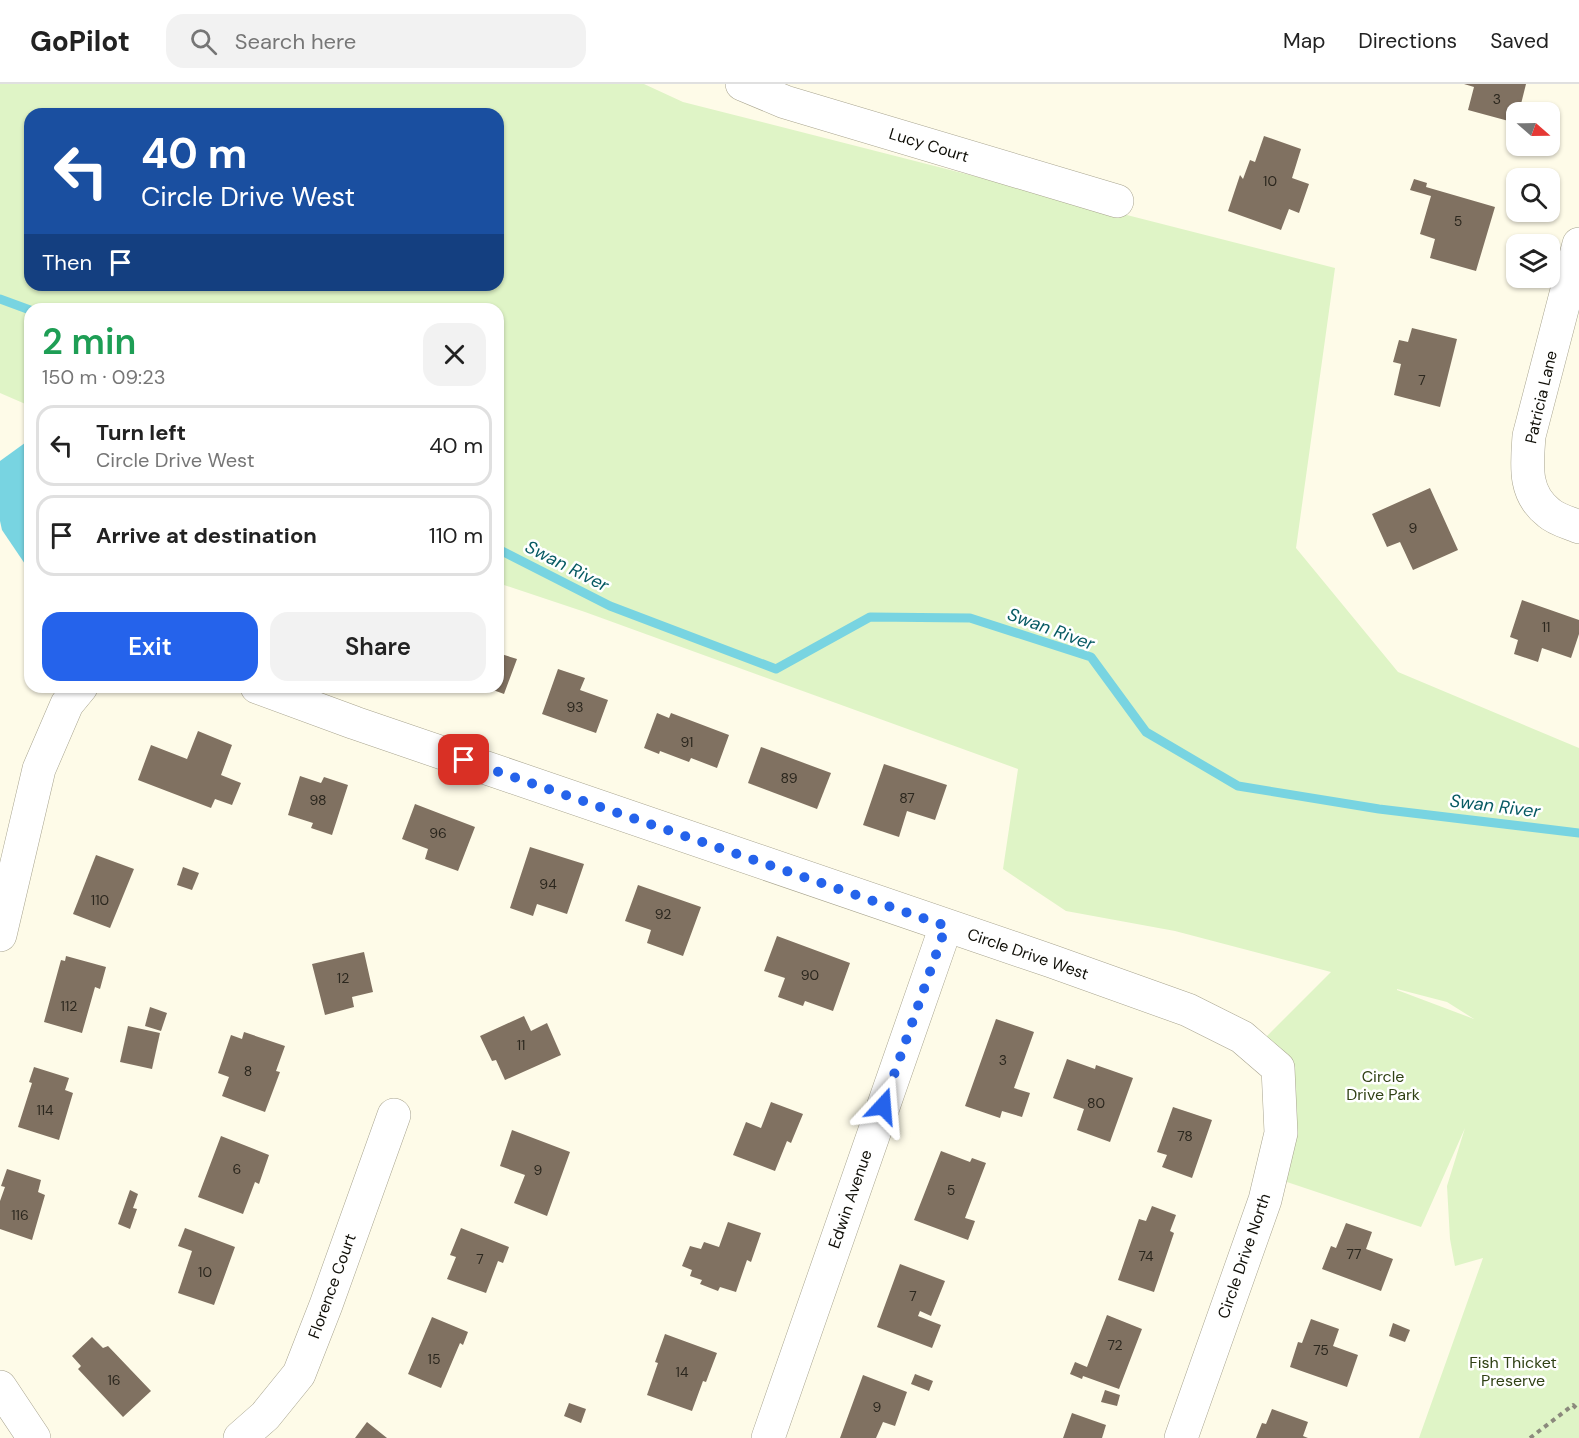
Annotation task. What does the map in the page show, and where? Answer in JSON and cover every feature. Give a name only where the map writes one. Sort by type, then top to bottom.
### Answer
[{"type":"street","name":"Lucy Court","points":[[742,84],[785,102],[1117,201]]},
{"type":"street","name":"Patricia Lane","points":[[1579,244],[1529,436],[1527,466],[1531,492],[1549,514],[1579,527]]},
{"type":"street","name":"Circle Drive West","points":[[273,693],[1188,1010],[1242,1036],[1278,1068]]},
{"type":"street","points":[[0,935],[39,770],[74,695]]},
{"type":"street","name":"Edwin Avenue","points":[[768,1438],[946,926]]},
{"type":"street","name":"Circle Drive North","points":[[1181,1438],[1265,1200],[1281,1134],[1278,1068]]},
{"type":"street","name":"Florence Court","points":[[240,1438],[265,1416],[299,1374],[394,1115]]},
{"type":"street","points":[[0,1387],[34,1438]]},
{"type":"path","points":[[1530,1438],[1573,1405],[1579,1411]]},
{"type":"green space","points":[[0,84],[644,84],[683,102],[1335,268],[1296,548],[1398,672],[1579,748],[1579,1438],[1419,1438],[1483,1258],[1455,1266],[1450,1239],[1447,1186],[1465,1128],[1421,1227],[1284,1181],[1265,1038],[1331,972],[1175,931],[1066,911],[1003,869],[1018,769],[585,612],[504,585],[504,303],[24,303],[24,403],[0,393]],"holes":[[[1397,989],[1447,1002],[1474,1019]]]},
{"type":"water","points":[[24,444],[24,563],[2,530],[0,461]]},
{"type":"building","points":[[1464,84],[1526,84],[1522,102],[1506,102],[1506,120],[1468,110],[1474,87]]},
{"type":"building","points":[[1264,136],[1301,149],[1292,178],[1309,184],[1299,213],[1289,209],[1281,230],[1228,211],[1240,175],[1243,179],[1250,160],[1255,162]]},
{"type":"building","points":[[1414,179],[1427,183],[1426,187],[1495,207],[1476,271],[1430,258],[1435,239],[1420,234],[1431,196],[1410,190]]},
{"type":"building","points":[[1412,328],[1457,339],[1440,407],[1394,395],[1401,364],[1393,362],[1399,340],[1408,342]]},
{"type":"building","points":[[1430,488],[1458,550],[1413,570],[1400,542],[1387,547],[1372,514]]},
{"type":"building","points":[[1522,600],[1579,620],[1579,634],[1571,658],[1542,648],[1538,662],[1514,654],[1518,640],[1510,637]]},
{"type":"building","points":[[504,655],[517,659],[504,694],[501,693],[504,693]]},
{"type":"building","points":[[558,669],[585,678],[580,690],[608,700],[596,733],[542,714]]},
{"type":"building","points":[[657,713],[669,718],[671,713],[729,735],[717,768],[691,758],[689,762],[660,751],[659,754],[644,748]]},
{"type":"building","points":[[198,731],[232,745],[221,775],[241,783],[232,805],[215,799],[211,808],[138,780],[151,745],[187,759]]},
{"type":"building","points":[[761,747],[831,773],[817,809],[748,783]]},
{"type":"building","points":[[884,764],[947,785],[935,820],[907,811],[899,837],[863,825]]},
{"type":"building","points":[[300,776],[321,783],[324,777],[348,785],[332,835],[311,828],[313,823],[288,815]]},
{"type":"building","points":[[415,804],[475,827],[458,871],[425,859],[428,849],[402,839]]},
{"type":"building","points":[[530,847],[584,864],[567,914],[537,904],[533,916],[510,908]]},
{"type":"building","points":[[96,855],[134,869],[110,928],[73,914]]},
{"type":"building","points":[[183,867],[199,873],[192,890],[177,885]]},
{"type":"building","points":[[638,885],[701,907],[683,956],[647,943],[651,930],[625,921]]},
{"type":"building","points":[[777,936],[850,963],[833,1011],[805,1001],[803,1006],[778,997],[785,978],[764,971]]},
{"type":"building","points":[[364,952],[373,992],[352,997],[354,1007],[325,1015],[312,964]]},
{"type":"building","points":[[66,956],[106,967],[100,989],[95,987],[82,1033],[44,1022],[61,960],[65,961]]},
{"type":"building","points":[[150,1007],[167,1013],[161,1031],[145,1026]]},
{"type":"building","points":[[524,1016],[531,1031],[547,1023],[561,1055],[505,1080],[496,1060],[492,1061],[480,1036]]},
{"type":"building","points":[[996,1019],[1034,1032],[1014,1088],[1030,1093],[1022,1117],[1002,1111],[1000,1118],[965,1106]]},
{"type":"building","points":[[128,1026],[160,1033],[152,1069],[120,1062]]},
{"type":"building","points":[[244,1032],[285,1046],[276,1071],[280,1072],[265,1112],[222,1096],[229,1077],[218,1073],[231,1035],[242,1039]]},
{"type":"building","points":[[1067,1059],[1095,1069],[1096,1065],[1133,1078],[1110,1142],[1077,1130],[1084,1109],[1053,1098]]},
{"type":"building","points":[[34,1067],[69,1078],[65,1090],[73,1093],[59,1140],[18,1127],[32,1083],[29,1082]]},
{"type":"building","points":[[771,1102],[803,1114],[791,1143],[787,1141],[775,1171],[733,1155],[746,1122],[761,1128]]},
{"type":"building","points":[[1173,1107],[1212,1120],[1192,1178],[1162,1167],[1167,1155],[1157,1152]]},
{"type":"building","points":[[512,1130],[570,1152],[547,1216],[514,1203],[525,1175],[500,1166]]},
{"type":"building","points":[[221,1136],[269,1155],[259,1184],[255,1182],[243,1214],[198,1197]]},
{"type":"building","points":[[941,1151],[970,1162],[972,1158],[986,1163],[965,1218],[975,1221],[968,1240],[914,1220]]},
{"type":"building","points":[[7,1169],[41,1180],[38,1192],[45,1195],[32,1240],[0,1229],[0,1201],[5,1187],[1,1186]]},
{"type":"building","points":[[130,1190],[138,1194],[133,1208],[137,1209],[130,1229],[118,1224]]},
{"type":"building","points":[[1152,1206],[1176,1215],[1170,1231],[1174,1233],[1154,1292],[1118,1280],[1139,1219],[1146,1221]]},
{"type":"building","points":[[728,1222],[761,1233],[751,1262],[747,1260],[736,1292],[720,1287],[718,1291],[700,1284],[702,1280],[690,1276],[692,1270],[682,1266],[690,1246],[701,1249],[704,1242],[719,1247]]},
{"type":"building","points":[[1346,1223],[1372,1232],[1366,1249],[1393,1259],[1381,1291],[1322,1269],[1331,1246],[1336,1248]]},
{"type":"building","points":[[185,1228],[235,1247],[214,1305],[178,1293],[192,1251],[178,1246]]},
{"type":"building","points":[[461,1228],[509,1247],[503,1263],[498,1261],[486,1293],[447,1279],[456,1257],[450,1255]]},
{"type":"building","points":[[900,1264],[945,1281],[931,1316],[920,1311],[918,1316],[941,1325],[932,1348],[877,1327]]},
{"type":"building","points":[[1107,1315],[1142,1329],[1119,1389],[1083,1376],[1082,1379],[1070,1374],[1075,1362],[1087,1367]]},
{"type":"building","points":[[432,1317],[468,1332],[463,1345],[460,1343],[441,1388],[408,1374]]},
{"type":"building","points":[[1311,1319],[1339,1329],[1333,1346],[1358,1355],[1347,1387],[1290,1367],[1298,1342],[1302,1343]]},
{"type":"building","points":[[1393,1323],[1410,1330],[1405,1342],[1389,1336]]},
{"type":"building","points":[[665,1334],[717,1353],[692,1411],[647,1395]]},
{"type":"building","points":[[92,1337],[103,1348],[108,1346],[151,1391],[123,1417],[78,1369],[81,1366],[72,1356]]},
{"type":"building","points":[[915,1374],[933,1381],[929,1391],[911,1384]]},
{"type":"building","points":[[863,1375],[907,1392],[895,1426],[883,1422],[876,1438],[840,1438]]},
{"type":"building","points":[[1105,1390],[1120,1395],[1117,1406],[1101,1402]]},
{"type":"building","points":[[569,1403],[586,1409],[581,1423],[564,1416]]},
{"type":"building","points":[[1272,1409],[1308,1422],[1303,1436],[1308,1438],[1256,1438],[1262,1423],[1266,1424]]},
{"type":"building","points":[[1072,1413],[1106,1425],[1102,1438],[1063,1438]]},
{"type":"building","points":[[367,1422],[387,1438],[355,1438]]},
{"type":"waterway","name":"Swan River","points":[[0,299],[24,308]]},
{"type":"waterway","name":"Swan River","points":[[504,552],[610,606],[776,669],[870,617],[970,618],[1091,657],[1146,732],[1238,786],[1379,809],[1579,833]]},
{"type":"route","points":[[464,760],[946,926],[883,1106]]},
{"type":"park label","name":"Circle Drive Park","points":[[1383,1085]]},
{"type":"park label","name":"Fish Thicket Preserve","points":[[1513,1371]]}]
